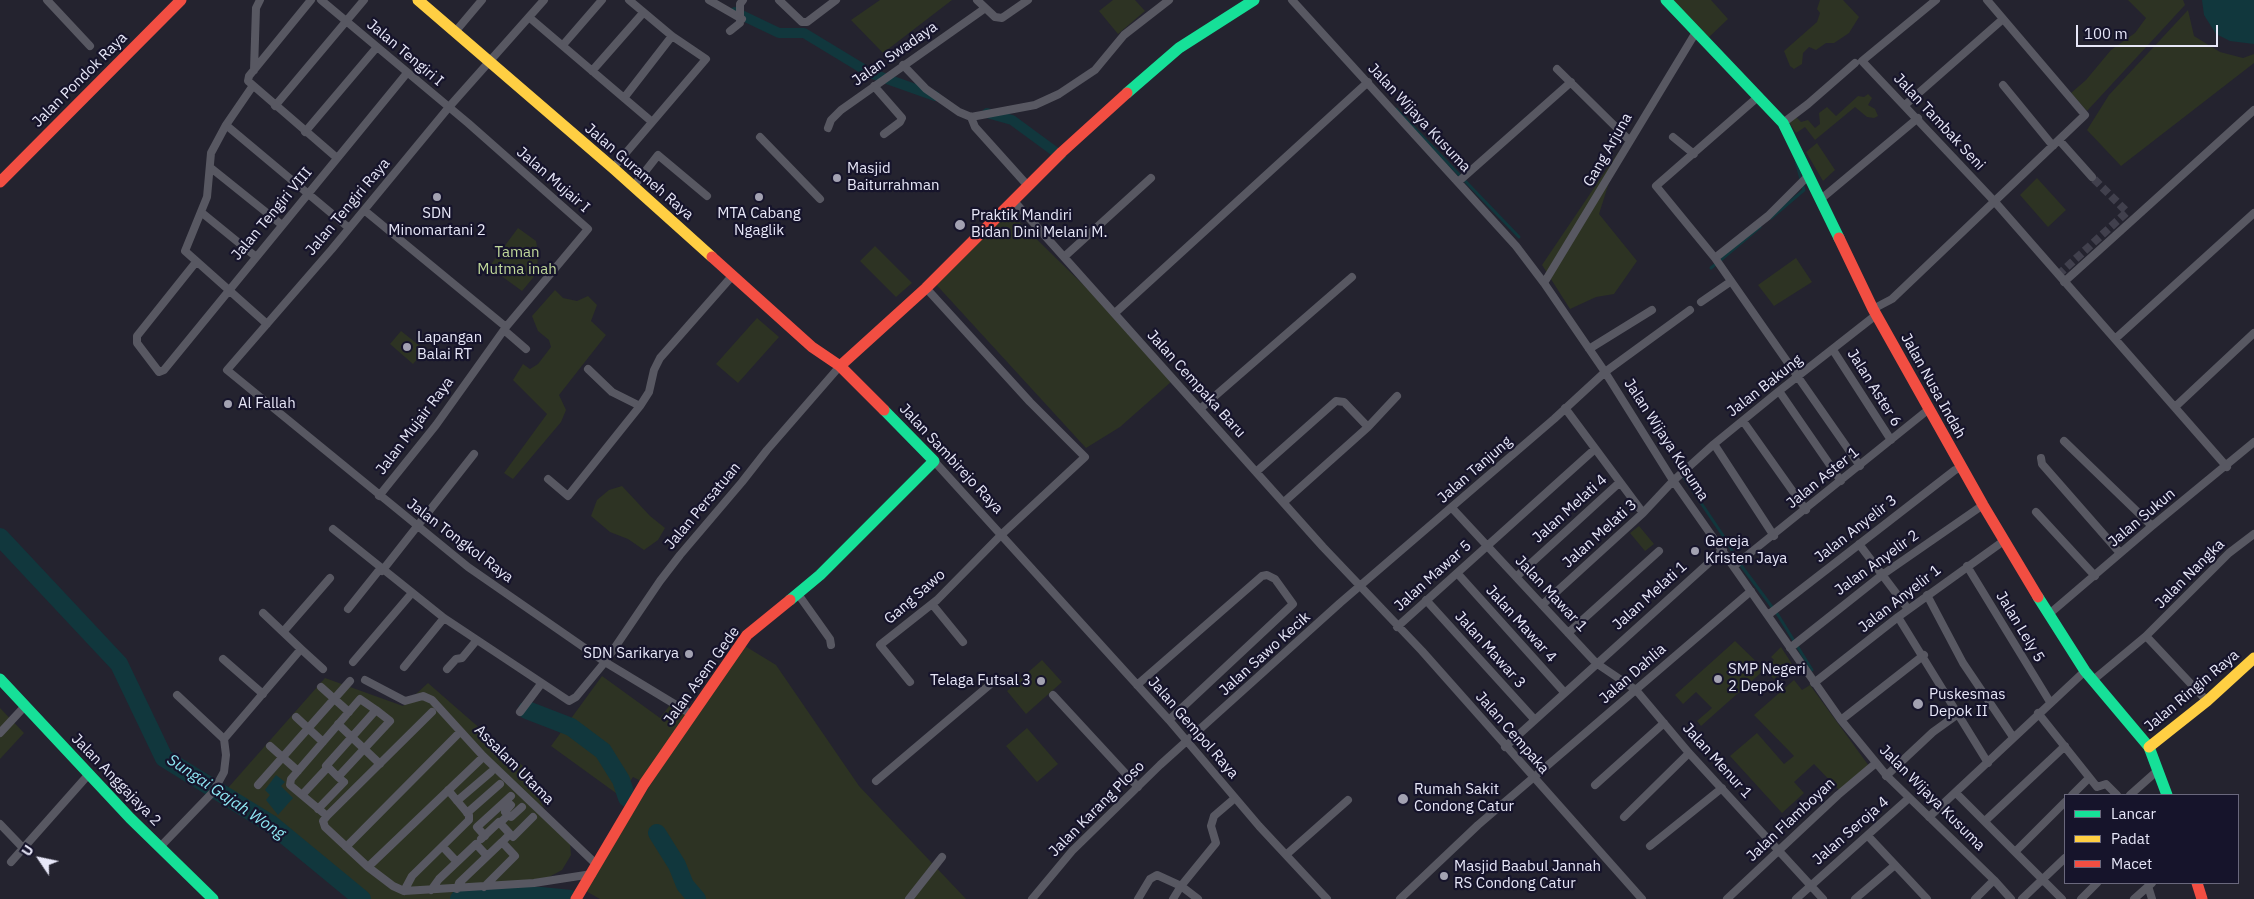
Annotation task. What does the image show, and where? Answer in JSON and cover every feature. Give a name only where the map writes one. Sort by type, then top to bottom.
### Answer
[{"type":"street","points":[[47,0],[90,46]]},
{"type":"street","name":"Jalan Pondok Raya","points":[[0,182],[181,0]]},
{"type":"street","points":[[260,0],[256,8],[254,70],[250,84],[211,153],[206,197],[185,252],[267,324]]},
{"type":"street","points":[[254,70],[311,0]]},
{"type":"street","name":"Jalan Tengiri I","points":[[321,0],[449,108]]},
{"type":"street","points":[[275,106],[364,0]]},
{"type":"street","name":"Jalan Gurameh Raya","points":[[418,0],[613,168],[733,275],[836,371]]},
{"type":"street","points":[[456,32],[482,0]]},
{"type":"street","name":"Jalan Tengiri Raya","points":[[227,370],[449,108],[544,0]]},
{"type":"street","points":[[563,45],[602,0]]},
{"type":"street","points":[[613,168],[706,59],[672,36],[629,0]]},
{"type":"street","points":[[709,0],[742,17]]},
{"type":"street","points":[[730,31],[740,23],[742,17],[740,4],[743,0]]},
{"type":"street","points":[[779,0],[802,22],[807,22],[836,0]]},
{"type":"street","points":[[977,0],[984,9],[995,17],[1002,18],[1028,0]]},
{"type":"street","points":[[903,65],[926,89],[959,112],[971,117],[1035,105],[1060,94],[1095,70],[1124,35],[1169,0]]},
{"type":"street","points":[[836,371],[926,288],[1013,200],[1154,68],[1179,48],[1254,0]]},
{"type":"street","name":"Jalan Wijaya Kusuma","points":[[1292,0],[1516,246],[1544,283],[1604,372],[1673,480],[1723,550],[1737,564],[1751,591],[1771,613],[1793,645],[1814,682],[1841,720],[1886,776],[1994,880],[2011,899]]},
{"type":"street","name":"Jalan Nusa Indah","points":[[1666,0],[1783,123],[1875,312],[1983,505],[2048,615],[2085,671],[2149,747],[2167,794]]},
{"type":"street","points":[[1783,123],[1936,0]]},
{"type":"street","points":[[1905,105],[2003,19],[1987,0]]},
{"type":"street","name":"Jalan Swadaya","points":[[828,128],[840,110],[984,9]]},
{"type":"street","points":[[592,71],[643,13]]},
{"type":"street","points":[[530,18],[652,121]]},
{"type":"street","name":"Jalan Bakung","points":[[1673,480],[1779,391],[1833,350],[1892,299],[2086,115],[2003,19]]},
{"type":"street","name":"Gang Arjuna","points":[[1544,283],[1696,32]]},
{"type":"street","points":[[624,98],[672,36]]},
{"type":"street","points":[[305,132],[377,47]]},
{"type":"street","name":"Jalan Tambak Seni","points":[[1859,62],[1918,118],[1995,202],[2227,467]]},
{"type":"street","points":[[1557,69],[1629,140]]},
{"type":"street","name":"Jalan Tengiri VIII","points":[[196,262],[137,336],[137,343],[158,372],[164,370],[255,256],[407,73]]},
{"type":"street","points":[[1115,313],[1368,82]]},
{"type":"street","points":[[1458,182],[1571,82]]},
{"type":"street","points":[[250,84],[337,158]]},
{"type":"street","points":[[2003,84],[2056,143],[2092,177]]},
{"type":"street","points":[[875,85],[902,118],[900,122],[884,134]]},
{"type":"street","points":[[1758,96],[1656,186],[1715,258],[1860,466]]},
{"type":"street","name":"Jalan Mujair I","points":[[449,108],[588,229],[505,329]]},
{"type":"street","points":[[2064,282],[2251,112],[2254,122]]},
{"type":"street","points":[[971,117],[975,127],[1028,186]]},
{"type":"street","points":[[1821,199],[1918,118]]},
{"type":"street","points":[[226,125],[349,228]]},
{"type":"street","points":[[760,137],[820,199]]},
{"type":"street","points":[[1673,138],[1694,154]]},
{"type":"street","points":[[633,187],[658,155],[707,196]]},
{"type":"street","points":[[210,168],[282,225]]},
{"type":"street","points":[[1715,258],[1768,216],[1809,176]]},
{"type":"street","points":[[1064,257],[1152,178]]},
{"type":"street","name":"Jalan Cempaka Baru","points":[[1013,200],[1360,586]]},
{"type":"street","points":[[364,210],[505,329],[526,349]]},
{"type":"street","points":[[201,212],[255,256]]},
{"type":"street","points":[[2115,339],[2254,213]]},
{"type":"street","points":[[548,479],[568,496],[640,406],[649,392],[654,370],[660,358],[733,275]]},
{"type":"street","points":[[1200,408],[1352,277]]},
{"type":"street","points":[[1701,302],[1730,282]]},
{"type":"street","name":"Gang Sawo","points":[[910,682],[880,645],[932,604],[1001,535],[1085,457],[1030,402],[926,288]]},
{"type":"street","points":[[1588,349],[1652,310]]},
{"type":"street","name":"Jalan Tanjung","points":[[1360,586],[1452,508],[1604,372],[1690,310]]},
{"type":"street","name":"Jalan Mujair Raya","points":[[379,496],[436,425],[505,329]]},
{"type":"street","points":[[2175,407],[2254,333]]},
{"type":"street","name":"Jalan Aster 6","points":[[1833,350],[1891,440]]},
{"type":"street","points":[[588,369],[612,392],[640,406]]},
{"type":"street","name":"Jalan Tongkol Raya","points":[[227,370],[468,567],[605,662],[691,714]]},
{"type":"street","name":"Jalan Sambirejo Raya","points":[[836,371],[934,461],[1037,576]]},
{"type":"street","name":"Jalan Persatuan","points":[[541,684],[569,701],[576,697],[605,662],[680,555],[767,450],[836,371]]},
{"type":"street","points":[[1779,391],[1841,481]]},
{"type":"street","points":[[1284,502],[1368,427],[1398,396]]},
{"type":"street","points":[[1256,472],[1336,401],[1344,402],[1368,427]]},
{"type":"street","points":[[1565,408],[1643,513]]},
{"type":"street","name":"Jalan Aster 1","points":[[1737,564],[1806,510],[1929,408]]},
{"type":"street","points":[[1743,421],[1806,510]]},
{"type":"street","points":[[2064,441],[2152,526]]},
{"type":"street","name":"Jalan Sukun","points":[[2048,615],[2152,526],[2227,467],[2254,442]]},
{"type":"street","points":[[1714,444],[1774,536]]},
{"type":"street","name":"Jalan Mawar 5","points":[[1397,626],[1458,574],[1595,449]]},
{"type":"street","points":[[348,609],[418,526],[474,454]]},
{"type":"street","points":[[2041,458],[2042,464],[2120,553]]},
{"type":"street","name":"Jalan Asem Gede","points":[[576,899],[644,784],[747,635],[820,575],[934,461]]},
{"type":"street","name":"Jalan Anyelir 3","points":[[1771,613],[1955,470],[1962,468]]},
{"type":"street","name":"Jalan Melati 3","points":[[1542,605],[1643,513],[1673,480]]},
{"type":"street","name":"Jalan Melati 4","points":[[1516,577],[1620,482]]},
{"type":"street","name":"Jalan Anyelir 2","points":[[1793,645],[1882,575],[1983,505]]},
{"type":"street","name":"Jalan Mawar 1","points":[[1452,508],[1596,663],[1636,690]]},
{"type":"street","points":[[2036,512],[2095,576]]},
{"type":"street","points":[[333,529],[411,594],[476,641],[541,684],[520,712]]},
{"type":"street","name":"Jalan Nangka","points":[[2092,681],[2146,636],[2229,553],[2254,534]]},
{"type":"street","name":"Jalan Anyelir 1","points":[[1814,682],[1898,616],[2005,540]]},
{"type":"street","points":[[1859,544],[1908,610]]},
{"type":"street","name":"Jalan Melati 1","points":[[1506,747],[1534,719],[1723,550]]},
{"type":"street","points":[[1568,633],[1659,551]]},
{"type":"street","name":"Jalan Lely 5","points":[[1967,566],[2050,702]]},
{"type":"street","name":"Jalan Mawar 4","points":[[1458,574],[1564,692]]},
{"type":"street","points":[[1137,685],[1262,576],[1267,575],[1275,579],[1293,604],[1169,720]]},
{"type":"street","name":"Jalan Gempol Raya","points":[[1037,576],[1169,720],[1235,798],[1327,899]]},
{"type":"street","points":[[283,632],[330,578]]},
{"type":"street","name":"Jalan Cempaka","points":[[1360,586],[1422,651],[1642,899]]},
{"type":"street","name":"Jalan Sawo Kecik","points":[[1187,742],[1360,586]]},
{"type":"street","name":"Jalan Dahlia","points":[[1400,899],[1478,825],[1751,591]]},
{"type":"street","points":[[353,662],[411,594]]},
{"type":"street","points":[[798,594],[830,639],[831,645]]},
{"type":"street","points":[[1927,595],[1963,663],[2014,737]]},
{"type":"street","name":"Jalan Mawar 3","points":[[1426,600],[1534,719]]},
{"type":"street","points":[[932,604],[963,642]]},
{"type":"street","points":[[263,613],[323,669]]},
{"type":"street","points":[[1898,616],[1988,763]]},
{"type":"street","points":[[404,667],[444,618]]},
{"type":"street","points":[[2146,636],[2207,701]]},
{"type":"street","points":[[447,669],[456,658],[462,658],[476,641]]},
{"type":"street","points":[[224,739],[301,649]]},
{"type":"street","points":[[1841,720],[1924,656]]},
{"type":"street","name":"Jalan Ringin Raya","points":[[2149,747],[2207,701],[2254,658]]},
{"type":"street","points":[[223,659],[263,694]]},
{"type":"street","points":[[1929,817],[2085,671]]},
{"type":"street","name":"Jalan Anggajaya 2","points":[[0,679],[130,818],[213,899]]},
{"type":"street","name":"Assalam Utama","points":[[365,680],[408,702],[423,696],[432,700],[592,873]]},
{"type":"street","points":[[258,785],[350,681]]},
{"type":"street","points":[[876,781],[993,682]]},
{"type":"street","points":[[321,687],[349,712]]},
{"type":"street","name":"Jalan Menur 1","points":[[1636,690],[1689,753],[1823,899]]},
{"type":"street","points":[[160,846],[213,792],[220,782],[226,756],[224,739],[177,695]]},
{"type":"street","points":[[1053,695],[1138,787]]},
{"type":"street","points":[[327,816],[290,784],[312,754],[360,699],[390,721],[338,777]]},
{"type":"street","points":[[0,733],[25,706]]},
{"type":"street","points":[[302,795],[376,710]]},
{"type":"street","points":[[432,712],[323,820],[325,827],[368,867],[393,886],[404,891],[534,883],[592,873]]},
{"type":"street","points":[[2038,713],[2098,788],[2106,784],[2116,794]]},
{"type":"street","points":[[1886,776],[1914,748],[1958,714]]},
{"type":"street","points":[[296,717],[323,742]]},
{"type":"street","points":[[1595,785],[1664,723]]},
{"type":"street","points":[[338,724],[380,764]]},
{"type":"street","points":[[346,847],[457,735]]},
{"type":"street","name":"Jalan Karang Ploso","points":[[1032,899],[1072,851],[1187,742]]},
{"type":"street","points":[[270,746],[298,771]]},
{"type":"street","points":[[1985,821],[2065,746]]},
{"type":"street","points":[[1624,817],[1689,753]]},
{"type":"street","points":[[312,754],[344,782],[318,809]]},
{"type":"street","points":[[368,867],[480,760]]},
{"type":"street","name":"Jalan Flamboyan","points":[[1727,899],[1779,849],[1876,763]]},
{"type":"street","points":[[2131,794],[2157,771]]},
{"type":"street","points":[[457,801],[491,772]]},
{"type":"street","points":[[11,862],[89,774]]},
{"type":"street","points":[[2073,794],[2089,778]]},
{"type":"street","points":[[404,891],[412,876],[443,847],[468,816],[500,784]]},
{"type":"street","points":[[1650,846],[1722,788]]},
{"type":"street","points":[[448,790],[485,836]]},
{"type":"street","points":[[1956,793],[2062,899]]},
{"type":"street","points":[[477,827],[508,798],[511,805],[505,812],[508,815]]},
{"type":"street","points":[[1173,899],[1216,842],[1211,826],[1214,816],[1235,798]]},
{"type":"street","name":"Jalan Seroja 4","points":[[1796,899],[1909,798]]},
{"type":"street","points":[[1287,854],[1348,800]]},
{"type":"street","points":[[2015,852],[2064,803]]},
{"type":"street","points":[[431,890],[476,844],[508,815],[511,817],[522,807]]},
{"type":"street","points":[[500,823],[513,837],[532,817]]},
{"type":"street","points":[[0,824],[23,848]]},
{"type":"street","points":[[457,889],[459,883],[510,834]]},
{"type":"street","points":[[1868,836],[1922,898]]},
{"type":"street","points":[[484,887],[515,856],[502,842]]},
{"type":"street","points":[[476,844],[487,856]]},
{"type":"street","points":[[443,847],[457,862]]},
{"type":"street","points":[[909,899],[942,857]]},
{"type":"street","points":[[2022,899],[2064,859]]},
{"type":"street","points":[[1855,899],[1895,865]]},
{"type":"street","points":[[1138,899],[1150,879],[1157,875],[1181,886],[1198,899]]},
{"type":"street","points":[[1975,899],[1994,880]]},
{"type":"street","points":[[2081,899],[2095,884]]},
{"type":"street","points":[[2197,884],[2202,899]]},
{"type":"street","points":[[2134,899],[2150,885]]},
{"type":"street","points":[[2150,885],[2152,899]]},
{"type":"green space","points":[[880,0],[952,0],[883,53],[851,20]]},
{"type":"green space","points":[[1113,0],[1135,0],[1145,11],[1118,34],[1099,11]]},
{"type":"green space","points":[[1672,0],[1711,0],[1728,19],[1708,38]]},
{"type":"green space","points":[[1820,0],[1843,0],[1859,17],[1849,33],[1834,43],[1826,43],[1816,50],[1809,47],[1803,53],[1802,64],[1794,69],[1790,66],[1784,51],[1817,22],[1820,13],[1817,9]]},
{"type":"green space","points":[[2128,0],[2183,0],[2185,5],[2087,111],[2071,93],[2086,80],[2111,50],[2135,33],[2146,18]]},
{"type":"green space","points":[[2188,10],[2194,36],[2220,52],[2243,58],[2254,54],[2254,63],[2121,166],[2087,130],[2109,95]]},
{"type":"green space","points":[[1868,94],[1872,98],[1868,105],[1875,109],[1878,116],[1874,118],[1867,117],[1855,107],[1815,140],[1805,127],[1796,133],[1787,119],[1795,116],[1801,122],[1808,120],[1815,128],[1820,124],[1819,113],[1827,107],[1836,116],[1858,96],[1864,97]]},
{"type":"green space","points":[[1817,143],[1835,170],[1823,181],[1806,152]]},
{"type":"green space","points":[[1619,151],[1599,214],[1637,261],[1614,294],[1596,297],[1570,309],[1542,265]]},
{"type":"green space","points":[[2037,178],[2066,210],[2048,227],[2020,195]]},
{"type":"green space","points":[[1010,213],[1112,313],[1172,381],[1120,427],[1086,448],[932,280]]},
{"type":"green space","name":"Taman Mutma inah","points":[[518,228],[536,241],[538,252],[537,273],[522,291],[489,267]]},
{"type":"green space","points":[[875,246],[912,283],[896,297],[860,261]]},
{"type":"green space","points":[[1796,258],[1812,282],[1774,306],[1758,285]]},
{"type":"green space","points":[[555,290],[563,298],[577,301],[588,296],[597,305],[591,321],[606,335],[559,395],[566,410],[561,422],[513,479],[504,473],[547,414],[513,380],[523,364],[530,369],[538,364],[551,347],[549,340],[538,331],[532,316]]},
{"type":"green space","points":[[757,318],[779,337],[738,383],[716,364]]},
{"type":"green space","name":"Lapangan Balai RT","points":[[401,331],[425,350],[413,364],[390,344]]},
{"type":"green space","points":[[622,486],[650,516],[665,528],[658,540],[644,550],[628,539],[610,532],[591,516],[597,500],[609,490]]},
{"type":"green space","points":[[1639,526],[1654,544],[1645,551],[1630,533]]},
{"type":"green space","points":[[1735,641],[1764,669],[1774,660],[1771,657],[1781,647],[1792,664],[1774,679],[1764,670],[1701,726],[1697,721],[1712,708],[1696,692],[1683,704],[1675,695]]},
{"type":"green space","points":[[740,643],[776,665],[859,786],[966,899],[600,899],[584,890]]},
{"type":"green space","points":[[1042,660],[1062,682],[1026,714],[1007,691]]},
{"type":"green space","points":[[602,676],[660,718],[673,701],[688,714],[643,782],[633,777],[620,796],[551,746]]},
{"type":"green space","points":[[325,678],[403,706],[428,683],[523,766],[545,810],[570,843],[571,855],[562,870],[549,877],[497,892],[457,899],[362,899],[227,789]]},
{"type":"green space","points":[[1794,680],[1802,690],[1810,685],[1869,766],[1840,791],[1814,764],[1794,782],[1804,793],[1782,813],[1730,756],[1757,733],[1784,764],[1794,756],[1754,715]]},
{"type":"green space","points":[[0,708],[24,733],[0,759]]},
{"type":"green space","points":[[1027,728],[1058,764],[1037,782],[1006,746]]},
{"type":"shaded area","points":[[2202,0],[2254,0],[2254,44],[2230,41],[2216,34],[2204,15]]},
{"type":"shaded area","points":[[276,775],[285,782],[281,786],[293,798],[278,815],[266,800],[270,795],[265,790]]},
{"type":"waterway","points":[[735,12],[779,33],[804,33],[870,73],[935,96]]},
{"type":"waterway","points":[[1396,109],[1519,237]]},
{"type":"waterway","points":[[987,113],[1012,120],[1061,156]]},
{"type":"waterway","points":[[1771,218],[1804,190],[1796,161]]},
{"type":"waterway","points":[[1711,268],[1760,227]]},
{"type":"waterway","points":[[1683,476],[1728,543],[1737,560],[1778,615],[1812,670]]},
{"type":"waterway","name":"Sungai Gajah Wong","points":[[0,537],[119,664],[164,758],[271,824],[362,899]]},
{"type":"waterway","points":[[527,710],[571,727],[603,751],[621,780],[627,798]]},
{"type":"waterway","points":[[657,833],[677,865],[685,885],[697,899]]},
{"type":"waterway","name":"Sungai Gajah Wong","points":[[459,899],[473,895],[541,896],[571,899]]},
{"type":"tunnel","points":[[2058,275],[2127,212],[2092,177]]},
{"type":"traffic: fast","points":[[1127,93],[1179,48],[1254,0]]},
{"type":"traffic: fast","points":[[1666,0],[1783,123],[1839,238]]},
{"type":"traffic: fast","points":[[790,600],[820,575],[934,461],[884,410]]},
{"type":"traffic: fast","points":[[2038,597],[2085,671],[2149,747],[2167,794]]},
{"type":"traffic: fast","points":[[0,679],[130,818],[213,899]]},
{"type":"traffic: slow","points":[[418,0],[613,168],[712,257]]},
{"type":"traffic: slow","points":[[2149,747],[2207,701],[2254,658]]},
{"type":"traffic: jam","points":[[0,182],[181,0]]},
{"type":"traffic: jam","points":[[840,366],[926,288],[1062,152],[1127,93]]},
{"type":"traffic: jam","points":[[1839,238],[1873,309],[1983,505],[2038,597]]},
{"type":"traffic: jam","points":[[712,257],[812,347],[840,366],[884,410]]},
{"type":"traffic: jam","points":[[576,899],[644,784],[747,635],[790,600]]},
{"type":"traffic: jam","points":[[2197,884],[2202,899]]},
{"type":"place","name":"Masjid Baiturrahman","points":[[837,178]]},
{"type":"place","name":"SDN Minomartani 2","points":[[437,197]]},
{"type":"place","name":"MTA Cabang Ngaglik","points":[[759,197]]},
{"type":"place","name":"Praktik Mandiri Bidan Dini Melani M.","points":[[960,225]]},
{"type":"place","name":"Lapangan Balai RT","points":[[407,347]]},
{"type":"place","name":"Al Fallah","points":[[228,404]]},
{"type":"place","name":"Gereja Kristen Jaya","points":[[1695,551]]},
{"type":"place","name":"SDN Sarikarya","points":[[689,654]]},
{"type":"place","name":"SMP Negeri 2 Depok","points":[[1718,679]]},
{"type":"place","name":"Telaga Futsal 3","points":[[1041,681]]},
{"type":"place","name":"Puskesmas Depok II","points":[[1918,704]]},
{"type":"place","name":"Rumah Sakit Condong Catur","points":[[1403,799]]},
{"type":"place","name":"Masjid Baabul Jannah RS Condong Catur","points":[[1444,876]]}]
